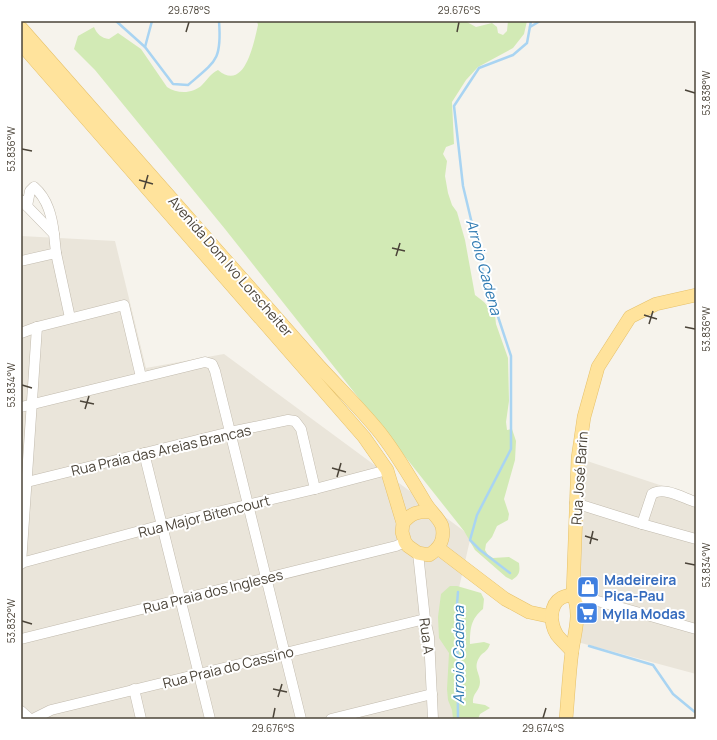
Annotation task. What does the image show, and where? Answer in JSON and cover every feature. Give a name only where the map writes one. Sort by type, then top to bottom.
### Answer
[{"type":"main road","name":"Avenida Dom Ivo Lorscheiter","points":[[21,28],[380,433],[408,473],[431,512],[442,526],[443,537],[438,548]]},
{"type":"main road","name":"Avenida Dom Ivo Lorscheiter","points":[[21,44],[364,438],[387,470],[403,523],[402,532],[405,542]]},
{"type":"main road","name":"Rua José Barin","points":[[566,719],[572,651],[578,620],[577,604],[573,594],[575,503],[578,458],[584,417],[598,367],[630,317],[656,304],[696,295]]},
{"type":"main road","points":[[403,523],[407,518],[416,512],[431,512]]},
{"type":"main road","points":[[405,542],[418,553],[429,555],[438,548],[505,599],[529,612],[552,617]]},
{"type":"main road","points":[[572,651],[558,636],[552,622],[552,617],[553,609],[561,598],[573,594]]},
{"type":"street","points":[[54,234],[24,203],[30,191],[34,187],[44,197],[52,219],[54,234],[56,253],[70,318]]},
{"type":"street","points":[[21,261],[56,253]]},
{"type":"street","points":[[21,333],[70,318],[124,305],[141,377]]},
{"type":"street","points":[[21,563],[37,327]]},
{"type":"street","points":[[21,407],[32,403],[205,362],[212,364],[267,578],[301,719]]},
{"type":"street","name":"Rua Praia das Areias Brancas","points":[[26,482],[230,432],[288,420],[295,421],[301,429],[316,488]]},
{"type":"street","points":[[144,453],[210,719]]},
{"type":"street","name":"Rua Major Bitencourt","points":[[21,563],[387,470]]},
{"type":"street","points":[[642,524],[652,494],[655,492],[662,490],[696,502]]},
{"type":"street","points":[[575,503],[696,539]]},
{"type":"street","name":"Rua Praia dos Ingleses","points":[[21,639],[396,546],[405,542]]},
{"type":"street","name":"Rua A","points":[[418,553],[425,619],[429,637],[433,719]]},
{"type":"street","points":[[573,594],[696,628]]},
{"type":"street","name":"Rua Praia do Cassino","points":[[21,711],[32,719],[51,710],[425,619]]},
{"type":"street","points":[[134,690],[141,719]]},
{"type":"street","points":[[331,719],[432,694]]},
{"type":"shaded area","points":[[21,236],[115,241],[146,368],[224,354],[464,531],[470,540],[458,592],[458,719],[21,719]]},
{"type":"shaded area","points":[[578,458],[696,497],[696,674],[570,640]]},
{"type":"green space","points":[[257,21],[465,21],[476,27],[492,23],[497,27],[498,33],[503,35],[507,31],[508,21],[527,21],[524,34],[513,48],[478,67],[466,80],[452,102],[454,144],[446,147],[443,154],[447,161],[445,176],[448,193],[452,205],[457,212],[465,240],[475,295],[484,302],[495,315],[496,324],[508,358],[509,401],[506,422],[507,430],[512,429],[516,441],[515,460],[504,499],[509,514],[508,520],[497,526],[492,537],[486,544],[485,550],[488,555],[493,558],[509,557],[519,563],[519,573],[512,580],[506,577],[475,550],[464,531],[225,229],[95,70],[74,49],[78,36],[94,27],[96,32],[104,38],[109,39],[118,33],[141,49],[167,87],[175,91],[185,92],[198,88],[218,70],[227,75],[235,75],[241,70],[251,53],[258,25]]},
{"type":"green space","points":[[450,586],[457,586],[481,593],[484,599],[483,609],[476,616],[472,624],[470,638],[470,644],[484,642],[490,644],[477,662],[480,685],[474,697],[473,703],[485,705],[490,708],[480,714],[478,719],[453,719],[452,710],[448,700],[447,689],[449,653],[439,638],[438,617],[441,594]]},
{"type":"waterway","name":"Arroio Cadena","points":[[116,21],[145,47],[173,84],[188,85],[215,59],[219,44],[219,21]]},
{"type":"waterway","points":[[145,47],[152,21]]},
{"type":"waterway","name":"Arroio Cadena","points":[[510,573],[480,550],[470,540],[477,515],[511,449],[511,356],[484,274],[463,186],[454,106],[479,68],[513,55],[527,43],[531,21]]},
{"type":"waterway","points":[[530,27],[540,21]]},
{"type":"waterway","name":"Arroio Cadena","points":[[458,592],[458,719]]},
{"type":"waterway","points":[[589,646],[653,665],[673,694],[696,713]]},
{"type":"place","name":"Madeireira Pica-Pau","points":[[588,587]]},
{"type":"place","name":"Mylla Modas","points":[[587,613]]}]
